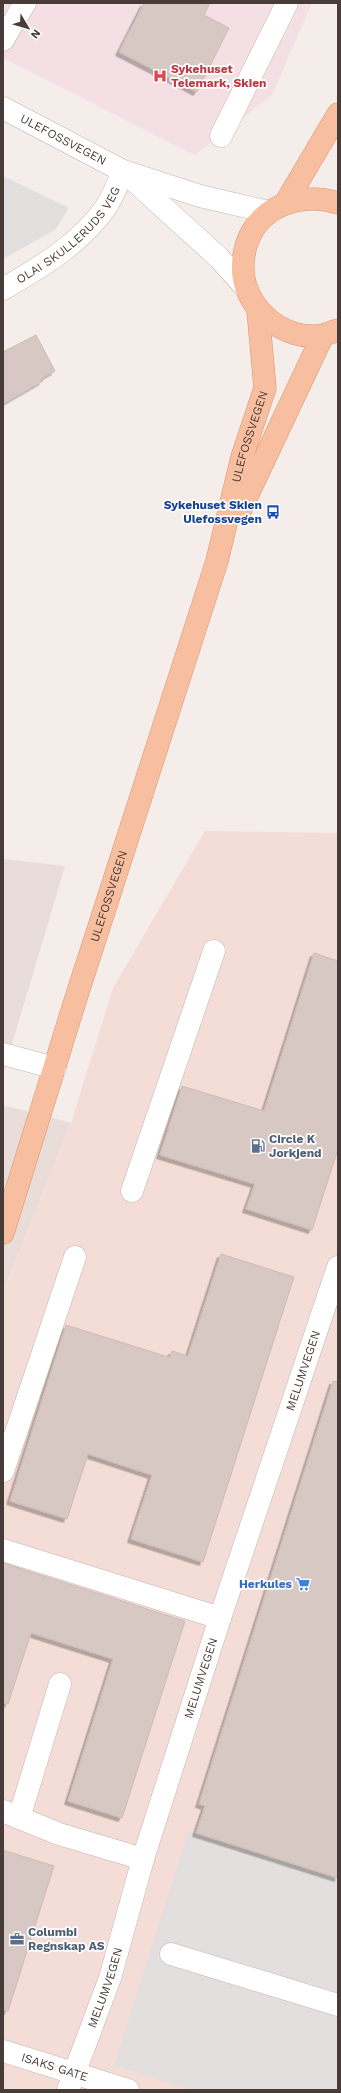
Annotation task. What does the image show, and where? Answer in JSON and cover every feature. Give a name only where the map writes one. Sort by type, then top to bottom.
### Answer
[{"type":"main road","points":[[331,332],[300,335],[277,326],[258,310],[246,289],[243,265],[247,241],[256,225],[277,207],[338,114]]},
{"type":"main road","points":[[277,207],[304,198],[322,198],[338,203]]},
{"type":"main road","name":"ULEFOSSVEGEN","points":[[3,1232],[76,998],[216,561],[242,457],[265,388],[258,310]]},
{"type":"main road","name":"ULEFOSSVEGEN","points":[[216,561],[262,461],[331,332]]},
{"type":"street","points":[[3,40],[25,3]]},
{"type":"street","points":[[221,136],[287,3]]},
{"type":"street","name":"ULEFOSSVEGEN","points":[[3,108],[124,172],[200,196],[277,207]]},
{"type":"street","name":"ULEFOSSVEGEN","points":[[124,172],[219,258],[246,289]]},
{"type":"street","name":"OLAI SKULLERUDS VEG","points":[[3,289],[47,263],[93,224],[106,206],[124,172]]},
{"type":"street","points":[[132,1192],[214,951]]},
{"type":"street","points":[[3,1054],[55,1068]]},
{"type":"street","points":[[3,1471],[75,1257]]},
{"type":"street","name":"MELUMVEGEN","points":[[72,2082],[110,1978],[143,1859],[220,1618],[338,1267]]},
{"type":"street","points":[[3,1550],[220,1618]]},
{"type":"street","points":[[60,1684],[11,1815],[59,1834],[143,1859]]},
{"type":"street","points":[[171,1954],[338,2005]]},
{"type":"street","name":"ISAKS GATE","points":[[3,2051],[72,2082],[128,2090]]},
{"type":"shaded area","name":"Sykehuset Telemark, Skien","points":[[3,3],[312,3],[272,95],[195,155],[3,58]]},
{"type":"shaded area","points":[[3,176],[69,208],[55,230],[3,259]]},
{"type":"shaded area","points":[[205,831],[338,833],[338,2090],[3,2090],[3,1292],[71,1123],[113,988]]},
{"type":"shaded area","points":[[3,859],[65,866],[3,1074]]},
{"type":"shaded area","points":[[3,1105],[71,1123],[3,1292]]},
{"type":"shaded area","points":[[189,1830],[338,1878],[338,2090],[193,2090],[114,2065]]},
{"type":"building","points":[[144,3],[210,3],[204,15],[229,28],[197,92],[119,52]]},
{"type":"building","points":[[36,335],[55,371],[41,379],[43,381],[3,404],[3,352]]},
{"type":"building","points":[[314,953],[338,961],[338,1149],[312,1230],[246,1209],[255,1184],[160,1155],[182,1086],[264,1111]]},
{"type":"building","points":[[221,1254],[294,1277],[203,1562],[131,1539],[152,1475],[88,1454],[67,1519],[10,1501],[66,1325],[165,1356],[170,1357],[172,1351],[188,1356]]},
{"type":"building","name":"Herkules","points":[[333,1381],[338,1382],[338,1878],[196,1833],[205,1806],[199,1804]]},
{"type":"building","points":[[3,1563],[185,1621],[122,1818],[68,1801],[113,1659],[31,1633],[8,1704],[3,1703]]},
{"type":"building","name":"Columbi Regnskap AS","points":[[3,1850],[54,1866],[8,2011],[3,2010]]},
{"type":"place","name":"Sykehuset Telemark, Skien","points":[[160,76]]},
{"type":"place","name":"Sykehuset Skien Ulefossvegen","points":[[273,512]]},
{"type":"place","name":"Circle K Jorkjend","points":[[258,1146]]},
{"type":"place","name":"Herkules","points":[[303,1584]]},
{"type":"place","name":"Columbi Regnskap AS","points":[[17,1939]]}]
